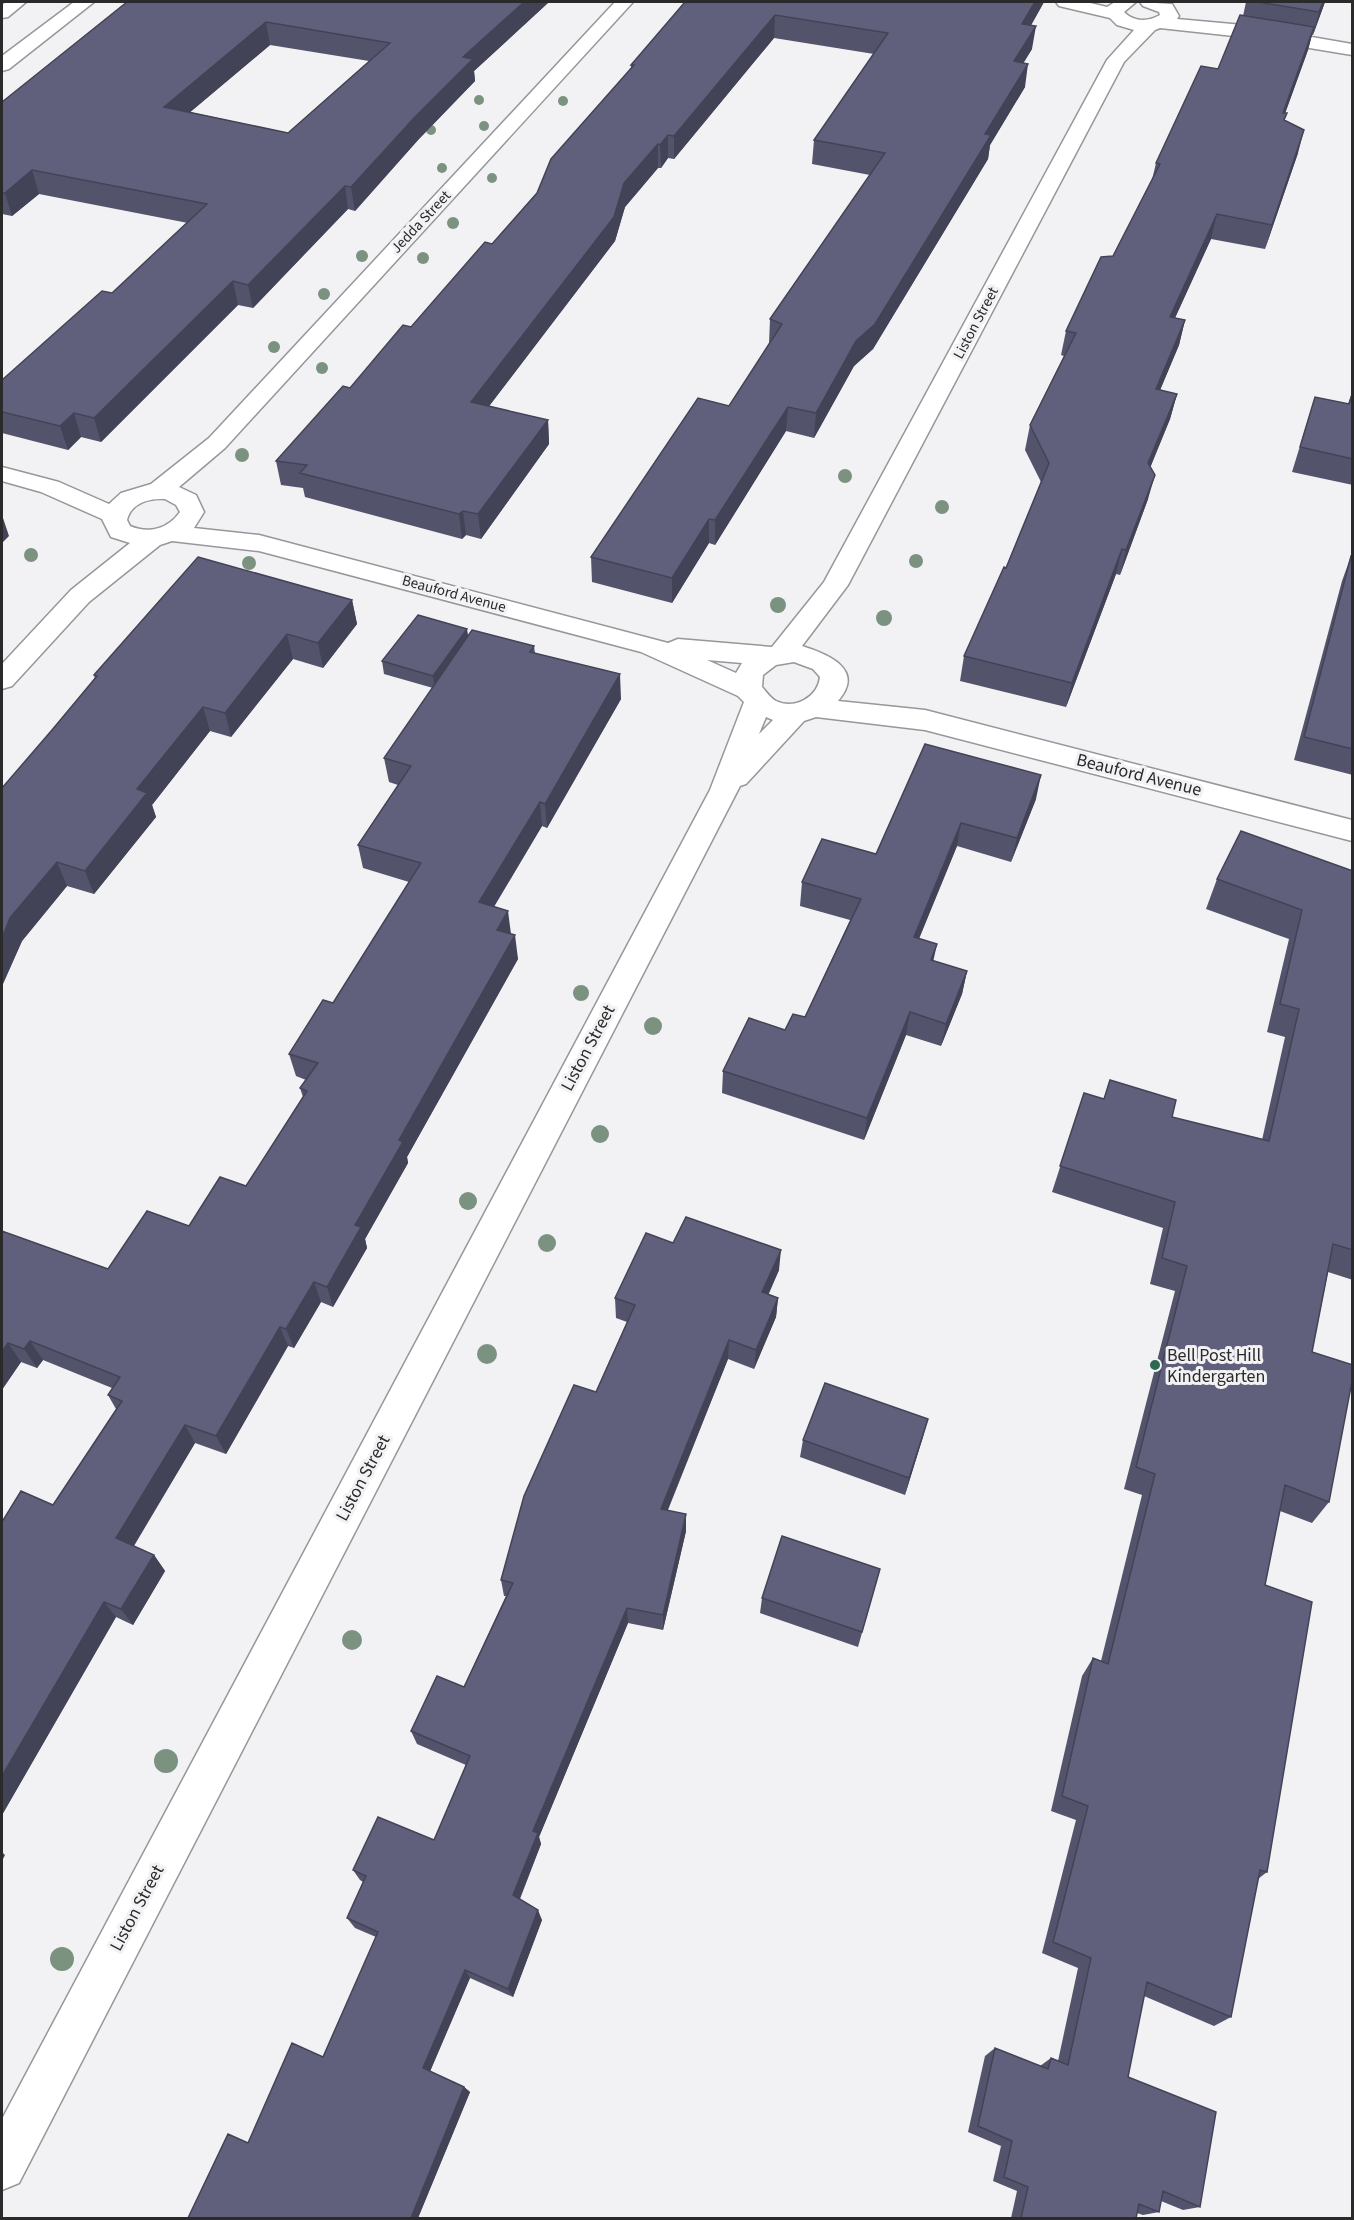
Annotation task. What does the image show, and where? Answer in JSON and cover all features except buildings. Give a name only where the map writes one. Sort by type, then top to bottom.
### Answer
[{"type":"street","points":[[2,13],[17,2]]},
{"type":"street","points":[[2,65],[85,2]]},
{"type":"street","name":"Jedda Street","points":[[150,492],[218,443],[624,2]]},
{"type":"street","points":[[1065,2],[1118,8],[1133,24],[1159,11],[1243,31],[1353,49]]},
{"type":"street","name":"Liston Street","points":[[1116,60],[1118,8]]},
{"type":"street","name":"Liston Street","points":[[775,656],[835,585],[1116,60],[1159,11]]},
{"type":"street","name":"Jedda Street","points":[[189,506],[218,443]]},
{"type":"street","points":[[2,474],[50,487],[115,520],[129,536],[161,536]]},
{"type":"street","points":[[2,680],[80,596],[161,536],[181,527],[189,506],[170,492],[50,487]]},
{"type":"street","points":[[80,596],[124,502],[150,492]]},
{"type":"street","name":"Beauford Avenue","points":[[189,506],[259,543]]},
{"type":"street","name":"Beauford Avenue","points":[[161,536],[259,543],[650,645],[775,656]]},
{"type":"street","name":"Liston Street","points":[[826,668],[835,585]]},
{"type":"street","name":"Beauford Avenue","points":[[650,645],[753,695]]},
{"type":"street","points":[[795,653],[826,668],[833,693],[806,710],[782,712],[753,695],[750,671],[775,656],[795,653]]},
{"type":"street","name":"Beauford Avenue","points":[[826,668],[925,720]]},
{"type":"street","name":"Liston Street","points":[[2,2166],[724,790],[753,695]]},
{"type":"street","name":"Liston Street","points":[[724,790],[806,710]]},
{"type":"street","name":"Beauford Avenue","points":[[806,710],[925,720],[1353,831]]},
{"type":"place","name":"Bell Post Hill Kindergarten","points":[[1155,1365]]}]
